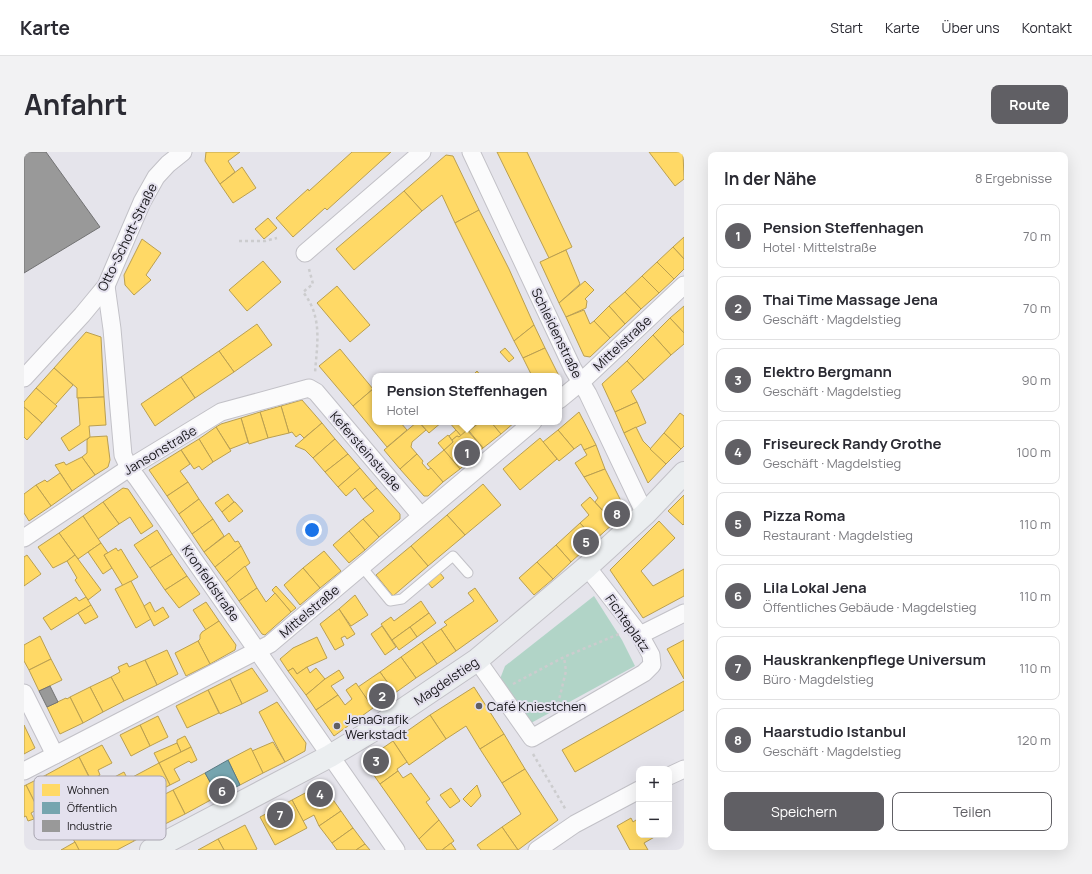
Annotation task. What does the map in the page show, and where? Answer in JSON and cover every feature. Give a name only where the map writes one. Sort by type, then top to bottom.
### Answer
[{"type":"main road","name":"Magdelstieg","points":[[151,850],[330,756],[370,732],[477,660],[587,567],[645,514],[684,473]]},
{"type":"street","name":"Otto-Schott-Straße","points":[[24,378],[82,315],[106,286],[142,202],[156,177],[168,164],[183,152]]},
{"type":"street","points":[[305,253],[422,152]]},
{"type":"street","name":"Schleidenstraße","points":[[470,152],[573,369],[588,394],[645,514]]},
{"type":"street","name":"Mittelstraße","points":[[562,398],[581,382],[684,285]]},
{"type":"street","name":"Kronfeldstraße","points":[[106,286],[112,329],[123,456],[129,468],[258,650],[396,850]]},
{"type":"street","name":"Jansonstraße","points":[[24,538],[129,468],[221,412],[309,388]]},
{"type":"street","name":"Kefersteinstraße","points":[[309,388],[316,392],[422,516]]},
{"type":"street","name":"Mittelstraße","points":[[24,771],[270,644],[529,425]]},
{"type":"street","name":"Fichteplatz","points":[[477,660],[532,738],[644,673],[652,665],[651,655],[637,631],[587,567]]},
{"type":"street","points":[[637,631],[684,613]]},
{"type":"street","points":[[24,693],[55,755]]},
{"type":"street","points":[[672,775],[684,769]]},
{"type":"street","points":[[537,850],[575,824],[636,792]]},
{"type":"lane","points":[[362,567],[390,601],[402,599],[453,556],[468,573]]},
{"type":"path","points":[[239,240],[265,241],[278,238]]},
{"type":"path","points":[[309,388],[315,373],[317,325],[310,301],[303,292],[313,284]]},
{"type":"path","points":[[507,687],[564,657],[637,631]]},
{"type":"path","points":[[553,726],[566,671],[564,657]]},
{"type":"path","points":[[538,762],[575,824]]},
{"type":"green space","points":[[594,596],[622,640],[635,666],[531,723],[500,679],[505,666]]},
{"type":"building: Wohnen","points":[[206,152],[240,152],[228,161],[235,172],[220,184],[205,161]]},
{"type":"building: Wohnen","points":[[352,152],[391,152],[327,210],[325,208],[293,237],[276,218],[308,189],[309,191]]},
{"type":"building: Wohnen","points":[[497,152],[527,152],[572,247],[549,258]]},
{"type":"building: Wohnen","points":[[649,152],[683,152],[684,179],[675,186]]},
{"type":"building: Wohnen","points":[[446,155],[453,156],[479,210],[455,223],[442,195],[422,211],[404,191]]},
{"type":"building: Wohnen","points":[[242,167],[256,188],[233,203],[220,184]]},
{"type":"building: Wohnen","points":[[404,191],[422,211],[354,270],[336,249]]},
{"type":"building: Wohnen","points":[[479,210],[509,269],[534,325],[514,341],[455,223]]},
{"type":"building: Wohnen","points":[[268,218],[277,228],[264,239],[255,229]]},
{"type":"building: Wohnen","points":[[684,237],[684,259],[673,247]]},
{"type":"building: Wohnen","points":[[142,239],[161,253],[146,275],[151,280],[134,295],[125,285],[124,275]]},
{"type":"building: Wohnen","points":[[673,247],[684,259],[684,269],[674,279],[657,262]]},
{"type":"building: Wohnen","points":[[566,250],[580,284],[559,303],[540,262]]},
{"type":"building: Wohnen","points":[[263,261],[281,282],[247,311],[229,290]]},
{"type":"building: Wohnen","points":[[657,262],[674,279],[659,293],[642,276]]},
{"type":"building: Wohnen","points":[[642,276],[659,293],[641,309],[625,292]]},
{"type":"building: Wohnen","points":[[585,281],[594,290],[585,299],[587,301],[586,308],[566,317],[559,303]]},
{"type":"building: Wohnen","points":[[337,286],[370,325],[350,342],[317,303]]},
{"type":"building: Wohnen","points":[[625,292],[641,309],[625,324],[609,306]]},
{"type":"building: Wohnen","points":[[609,306],[625,324],[610,338],[594,321]]},
{"type":"building: Wohnen","points":[[684,306],[684,333],[670,318]]},
{"type":"building: Wohnen","points":[[584,310],[590,324],[594,321],[610,338],[590,357],[584,356],[566,317]]},
{"type":"building: Wohnen","points":[[670,318],[684,333],[684,344],[671,355],[653,335]]},
{"type":"building: Wohnen","points":[[257,324],[272,345],[234,372],[219,351]]},
{"type":"building: Wohnen","points":[[534,325],[545,348],[523,358],[514,341]]},
{"type":"building: Wohnen","points":[[86,332],[101,337],[104,397],[77,398],[77,388],[54,368]]},
{"type":"building: Wohnen","points":[[653,335],[671,355],[644,380],[627,361]]},
{"type":"building: Wohnen","points":[[505,348],[514,358],[509,362],[500,352]]},
{"type":"building: Wohnen","points":[[545,348],[558,373],[530,373],[523,358]]},
{"type":"building: Wohnen","points":[[340,349],[372,388],[372,390],[353,406],[319,366]]},
{"type":"building: Wohnen","points":[[219,351],[234,372],[195,398],[181,377]]},
{"type":"building: Wohnen","points":[[627,361],[644,380],[631,391],[637,402],[615,412],[602,384]]},
{"type":"building: Wohnen","points":[[54,368],[73,385],[55,405],[36,388]]},
{"type":"building: Wohnen","points":[[181,377],[195,398],[155,426],[141,404]]},
{"type":"building: Wohnen","points":[[36,388],[57,406],[42,423],[24,407],[24,402]]},
{"type":"building: Wohnen","points":[[372,390],[372,425],[403,425],[407,430],[387,447],[353,406]]},
{"type":"building: Wohnen","points":[[104,397],[106,425],[89,426],[90,437],[69,451],[61,438],[80,425],[78,398]]},
{"type":"building: Wohnen","points":[[302,400],[322,423],[304,438],[300,434],[296,437],[292,432],[289,433],[281,406]]},
{"type":"building: Wohnen","points":[[637,402],[646,423],[624,433],[615,412]]},
{"type":"building: Wohnen","points":[[281,406],[289,433],[268,438],[260,412]]},
{"type":"building: Wohnen","points":[[24,407],[42,423],[27,440],[24,437]]},
{"type":"building: Wohnen","points":[[260,412],[268,438],[249,444],[241,418]]},
{"type":"building: Wohnen","points":[[579,412],[596,445],[584,450],[581,444],[574,449],[558,430]]},
{"type":"building: Wohnen","points":[[680,413],[684,416],[684,446],[681,449],[664,433]]},
{"type":"building: Wohnen","points":[[241,418],[248,442],[230,449],[216,427]]},
{"type":"building: Wohnen","points":[[322,423],[335,439],[313,458],[305,450],[295,446]]},
{"type":"building: Wohnen","points":[[413,425],[422,425],[426,430],[412,442],[411,447],[417,454],[400,469],[384,450]]},
{"type":"building: Wohnen","points":[[422,425],[438,425],[429,433]]},
{"type":"building: Wohnen","points":[[452,425],[463,425],[467,430],[461,436]]},
{"type":"building: Wohnen","points":[[476,425],[494,425],[501,434],[483,448],[469,431]]},
{"type":"building: Wohnen","points":[[494,425],[512,425],[501,434]]},
{"type":"building: Wohnen","points":[[216,427],[231,451],[213,462],[199,439]]},
{"type":"building: Wohnen","points":[[636,427],[643,441],[666,464],[648,483],[624,433]]},
{"type":"building: Wohnen","points":[[456,430],[461,436],[457,436],[452,440],[449,436]]},
{"type":"building: Wohnen","points":[[467,430],[483,448],[460,469],[444,450],[453,442],[452,440],[457,436],[459,437]]},
{"type":"building: Wohnen","points":[[558,430],[574,449],[559,461],[543,442]]},
{"type":"building: Wohnen","points":[[664,433],[681,449],[666,464],[650,449]]},
{"type":"building: Wohnen","points":[[448,435],[453,442],[444,450],[438,443]]},
{"type":"building: Wohnen","points":[[107,436],[110,460],[108,467],[95,475],[82,457],[87,453],[87,440],[90,437]]},
{"type":"building: Wohnen","points":[[540,438],[557,459],[520,490],[503,469]]},
{"type":"building: Wohnen","points":[[199,439],[213,462],[202,470],[199,466],[194,469],[181,450]]},
{"type":"building: Wohnen","points":[[335,439],[348,454],[325,472],[313,458]]},
{"type":"building: Wohnen","points":[[596,445],[605,469],[584,477],[575,463],[587,455],[584,450]]},
{"type":"building: Wohnen","points":[[181,450],[190,464],[180,471],[188,482],[167,496],[149,470]]},
{"type":"building: Wohnen","points":[[444,450],[460,469],[443,482],[427,464]]},
{"type":"building: Wohnen","points":[[348,454],[360,468],[338,487],[325,472]]},
{"type":"building: Wohnen","points":[[417,454],[428,470],[431,468],[443,482],[428,496],[424,496],[400,469]]},
{"type":"building: Wohnen","points":[[82,457],[95,475],[72,491],[55,465],[64,462],[66,465]]},
{"type":"building: Wohnen","points":[[360,468],[377,488],[363,499],[355,488],[346,496],[338,487]]},
{"type":"building: Wohnen","points":[[605,469],[626,511],[614,523],[595,502],[598,498],[584,477]]},
{"type":"building: Wohnen","points":[[60,473],[72,491],[51,506],[36,485],[45,480],[47,482]]},
{"type":"building: Wohnen","points":[[188,482],[199,499],[179,514],[167,496]]},
{"type":"building: Wohnen","points":[[483,484],[501,505],[465,535],[447,515]]},
{"type":"building: Wohnen","points":[[36,485],[51,506],[29,521],[24,513],[24,494]]},
{"type":"building: Wohnen","points":[[123,488],[128,489],[153,526],[141,534],[130,517],[119,524],[103,502]]},
{"type":"building: Wohnen","points":[[377,488],[400,514],[400,519],[379,537],[363,519],[374,511],[363,499]]},
{"type":"building: Wohnen","points":[[228,494],[234,502],[222,512],[215,503]]},
{"type":"building: Wohnen","points":[[684,495],[684,524],[683,525],[668,511]]},
{"type":"building: Wohnen","points":[[590,497],[614,523],[595,540],[580,523],[589,515],[581,505]]},
{"type":"building: Wohnen","points":[[199,499],[213,519],[192,534],[179,514]]},
{"type":"building: Wohnen","points":[[103,502],[119,524],[98,539],[83,516]]},
{"type":"building: Wohnen","points":[[234,502],[243,511],[229,522],[222,512]]},
{"type":"building: Wohnen","points":[[447,515],[465,535],[428,566],[411,546]]},
{"type":"building: Wohnen","points":[[83,516],[101,543],[78,559],[59,533]]},
{"type":"building: Wohnen","points":[[213,519],[224,536],[204,552],[192,534]]},
{"type":"building: Wohnen","points":[[363,519],[379,537],[365,550],[349,531]]},
{"type":"building: Wohnen","points":[[659,521],[675,538],[641,571],[653,586],[684,569],[684,596],[643,618],[610,570]]},
{"type":"building: Wohnen","points":[[580,523],[595,540],[571,562],[556,545]]},
{"type":"building: Wohnen","points":[[157,530],[172,554],[150,568],[134,545]]},
{"type":"building: Wohnen","points":[[349,531],[365,550],[349,563],[333,545]]},
{"type":"building: Wohnen","points":[[59,533],[75,555],[53,568],[38,547]]},
{"type":"building: Wohnen","points":[[229,533],[235,542],[238,541],[241,546],[215,567],[204,552]]},
{"type":"building: Wohnen","points":[[101,543],[108,553],[104,555],[112,568],[103,574],[88,552]]},
{"type":"building: Wohnen","points":[[556,545],[571,562],[553,579],[537,562]]},
{"type":"building: Wohnen","points":[[241,546],[250,563],[226,582],[215,567]]},
{"type":"building: Wohnen","points":[[411,546],[428,566],[393,596],[376,575]]},
{"type":"building: Wohnen","points":[[116,548],[118,551],[121,549],[138,577],[123,586],[104,555]]},
{"type":"building: Wohnen","points":[[324,551],[341,571],[320,588],[303,568]]},
{"type":"building: Wohnen","points":[[172,554],[187,576],[165,590],[150,568]]},
{"type":"building: Wohnen","points":[[27,555],[41,574],[24,586],[24,557]]},
{"type":"building: Wohnen","points":[[75,555],[101,590],[88,600],[75,580],[77,578],[67,561]]},
{"type":"building: Wohnen","points":[[537,562],[553,579],[534,595],[519,578]]},
{"type":"building: Wohnen","points":[[245,566],[257,588],[239,601],[226,582]]},
{"type":"building: Wohnen","points":[[303,568],[320,588],[300,605],[284,585]]},
{"type":"building: Wohnen","points":[[440,573],[444,578],[432,588],[428,583]]},
{"type":"building: Wohnen","points":[[187,576],[200,594],[179,608],[165,590]]},
{"type":"building: Wohnen","points":[[131,581],[151,619],[136,628],[115,589]]},
{"type":"building: Wohnen","points":[[276,586],[296,608],[291,612],[272,590]]},
{"type":"building: Wohnen","points":[[257,588],[266,602],[275,593],[291,612],[265,635],[262,634],[239,601]]},
{"type":"building: Wohnen","points":[[475,588],[498,621],[456,651],[441,629],[447,625],[444,622],[474,601],[468,593]]},
{"type":"building: Wohnen","points":[[355,595],[368,615],[351,626],[339,609]]},
{"type":"building: Wohnen","points":[[76,597],[79,601],[86,597],[91,605],[51,630],[43,618]]},
{"type":"building: Wohnen","points":[[421,601],[429,613],[392,640],[381,624],[391,617],[394,621]]},
{"type":"building: Wohnen","points":[[150,602],[155,612],[163,607],[169,617],[154,626],[144,606]]},
{"type":"building: Wohnen","points":[[206,602],[219,621],[206,630],[193,610]]},
{"type":"building: Wohnen","points":[[91,605],[98,617],[85,624],[78,613]]},
{"type":"building: Wohnen","points":[[339,609],[355,634],[347,639],[345,636],[341,638],[344,645],[335,650],[320,624]]},
{"type":"building: Wohnen","points":[[429,613],[436,623],[417,637],[410,627]]},
{"type":"building: Wohnen","points":[[219,621],[236,645],[235,650],[210,664],[198,641],[202,632]]},
{"type":"building: Wohnen","points":[[382,626],[396,647],[385,655],[371,634]]},
{"type":"building: Wohnen","points":[[410,627],[417,637],[399,650],[392,640]]},
{"type":"building: Wohnen","points":[[441,629],[456,651],[437,664],[422,642]]},
{"type":"building: Wohnen","points":[[40,636],[51,659],[29,670],[24,661],[24,645]]},
{"type":"building: Wohnen","points":[[317,637],[327,658],[307,667],[297,674],[293,668],[288,671],[280,659],[293,648]]},
{"type":"building: Wohnen","points":[[684,640],[684,679],[667,649]]},
{"type":"building: Wohnen","points":[[198,641],[210,664],[186,676],[175,653]]},
{"type":"building: Wohnen","points":[[422,642],[437,664],[416,678],[401,657]]},
{"type":"building: Wohnen","points":[[167,650],[178,674],[157,685],[145,660]]},
{"type":"building: Wohnen","points":[[401,657],[416,678],[395,693],[380,672]]},
{"type":"building: Wohnen","points":[[51,659],[62,680],[39,691],[29,670]]},
{"type":"building: Wohnen","points":[[145,660],[157,685],[124,701],[111,677],[120,672],[118,667],[127,663],[129,667]]},
{"type":"building: Wohnen","points":[[307,667],[310,673],[316,668],[325,679],[306,695],[288,671],[293,668],[297,674]]},
{"type":"building: Wohnen","points":[[252,668],[268,691],[242,704],[230,679]]},
{"type":"building: Wohnen","points":[[339,670],[344,678],[331,686],[338,695],[316,710],[306,695],[325,679]]},
{"type":"building: Wohnen","points":[[380,672],[395,693],[373,708],[358,687]]},
{"type":"building: Wohnen","points":[[111,677],[124,701],[103,712],[90,687]]},
{"type":"building: Wohnen","points":[[230,679],[242,704],[220,714],[208,690]]},
{"type":"building: Wohnen","points":[[684,681],[684,710],[575,772],[562,750]]},
{"type":"building: Wohnen","points":[[356,683],[373,708],[334,736],[316,710],[338,695],[345,705],[352,699],[346,690]]},
{"type":"building: Wohnen","points":[[90,687],[103,712],[83,723],[70,697]]},
{"type":"building: Wohnen","points":[[474,687],[504,734],[480,749],[466,726],[446,739],[430,715]]},
{"type":"building: Wohnen","points":[[208,690],[219,713],[187,728],[176,706]]},
{"type":"building: Wohnen","points":[[70,697],[83,723],[60,734],[47,707]]},
{"type":"building: Wohnen","points":[[277,702],[306,743],[305,751],[285,762],[259,712]]},
{"type":"building: Wohnen","points":[[430,715],[446,739],[409,765],[393,741]]},
{"type":"building: Wohnen","points":[[158,716],[168,737],[150,746],[140,725]]},
{"type":"building: Wohnen","points":[[24,725],[35,748],[24,754]]},
{"type":"building: Wohnen","points":[[140,725],[150,746],[131,756],[120,735]]},
{"type":"building: Wohnen","points":[[504,734],[525,769],[502,783],[480,749]]},
{"type":"building: Wohnen","points":[[185,736],[191,747],[181,752],[177,740]]},
{"type":"building: Wohnen","points":[[393,741],[407,762],[397,769],[398,771],[380,784],[364,761]]},
{"type":"building: Wohnen","points":[[273,742],[285,762],[263,773],[252,751]]},
{"type":"building: Wohnen","points":[[177,743],[181,752],[159,763],[154,753]]},
{"type":"building: Wohnen","points":[[102,745],[112,763],[98,770],[100,775],[89,776],[79,757]]},
{"type":"building: Wohnen","points":[[191,747],[197,760],[191,763],[189,761],[174,769],[180,780],[170,785],[159,763]]},
{"type":"building: Wohnen","points":[[251,748],[263,773],[240,785],[228,760]]},
{"type":"building: Wohnen","points":[[79,757],[88,776],[47,776]]},
{"type":"building: Wohnen","points":[[159,763],[166,776],[135,776]]},
{"type":"building: Wohnen","points":[[525,769],[558,820],[518,850],[502,827],[521,814],[502,783]]},
{"type":"building: Wohnen","points":[[398,771],[403,778],[411,773],[430,799],[426,802],[439,820],[419,839],[380,784]]},
{"type":"building: Wohnen","points":[[124,772],[126,776],[116,776]]},
{"type":"building: Wohnen","points":[[205,773],[218,796],[185,814],[173,790]]},
{"type":"building: Wohnen","points":[[166,777],[170,785],[166,787]]},
{"type":"building: Wohnen","points":[[34,781],[34,801],[26,785]]},
{"type":"building: Wohnen","points":[[322,784],[341,811],[319,826],[314,815],[303,821],[292,800]]},
{"type":"building: Wohnen","points":[[26,785],[34,801],[34,811],[31,813],[34,819],[28,821],[26,816],[24,817],[24,786]]},
{"type":"building: Wohnen","points":[[477,785],[481,796],[471,807],[463,799]]},
{"type":"building: Wohnen","points":[[451,788],[460,801],[450,808],[440,795]]},
{"type":"building: Wohnen","points":[[173,790],[185,814],[166,824],[166,794]]},
{"type":"building: Wohnen","points":[[292,800],[307,828],[275,845],[260,817]]},
{"type":"building: Wohnen","points":[[341,811],[353,828],[332,843],[319,826]]},
{"type":"building: Wohnen","points":[[631,818],[633,822],[636,820],[636,838],[653,838],[644,843],[648,850],[630,850],[617,826]]},
{"type":"building: Wohnen","points":[[439,820],[454,841],[442,850],[427,850],[419,839]]},
{"type":"building: Wohnen","points":[[245,825],[257,849],[224,850],[218,839]]},
{"type":"building: Wohnen","points":[[502,827],[518,850],[481,850],[477,845]]},
{"type":"building: Wohnen","points":[[353,828],[365,844],[356,850],[337,850],[332,843]]},
{"type":"building: Wohnen","points":[[218,839],[224,850],[198,850]]},
{"type":"building: Wohnen","points":[[74,840],[134,841],[117,850],[79,850]]},
{"type":"building: Wohnen","points":[[75,842],[79,850],[61,850]]},
{"type":"building: Wohnen","points":[[451,843],[456,850],[442,850]]},
{"type":"building: Wohnen","points":[[365,844],[370,850],[356,850]]},
{"type":"building: Öffentlich","points":[[228,760],[240,785],[218,796],[205,773]]},
{"type":"building: Industrie","points":[[24,152],[46,152],[100,227],[24,273]]},
{"type":"building: Industrie","points":[[50,686],[58,702],[47,707],[39,691]]},
{"type":"place","name":"Pension Steffenhagen","points":[[467,453]]},
{"type":"place","name":"Haarstudio Istanbul","points":[[617,514]]},
{"type":"place","name":"Pizza Roma","points":[[586,542]]},
{"type":"place","name":"Thai Time Massage Jena","points":[[382,696]]},
{"type":"place","name":"Café Kniestchen","points":[[479,706]]},
{"type":"place","name":"JenaGrafik Werkstadt","points":[[337,726]]},
{"type":"place","name":"Elektro Bergmann","points":[[376,761]]},
{"type":"place","name":"Lila Lokal Jena","points":[[222,791]]},
{"type":"place","name":"Friseureck Randy Grothe","points":[[320,794]]},
{"type":"place","name":"Hauskrankenpflege Universum","points":[[280,815]]}]
